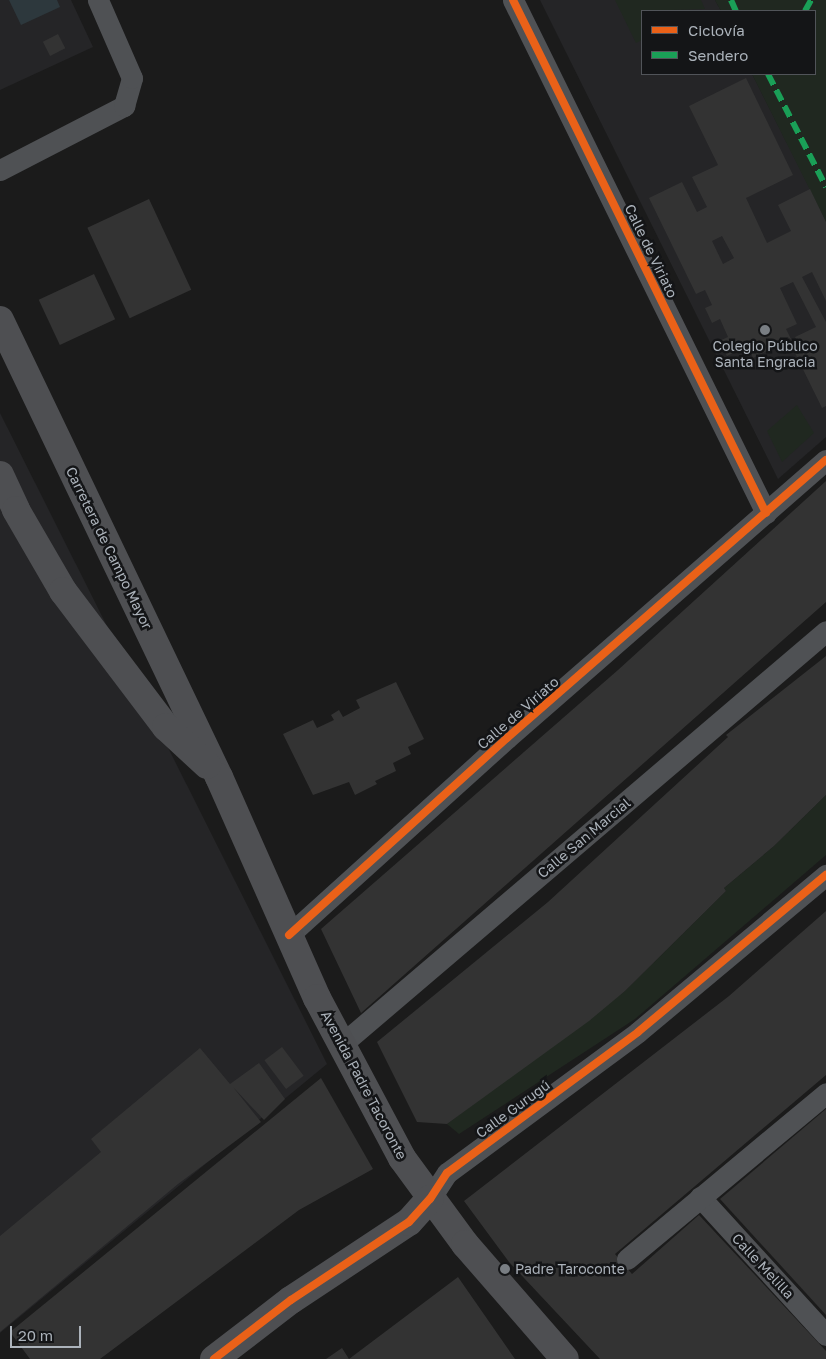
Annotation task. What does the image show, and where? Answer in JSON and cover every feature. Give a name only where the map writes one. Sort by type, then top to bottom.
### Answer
[{"type":"main road","name":"Carretera de Campo Mayor","points":[[0,320],[218,776]]},
{"type":"main road","points":[[0,474],[63,591],[166,726],[218,776]]},
{"type":"main road","name":"Avenida Padre Tacoronte","points":[[218,776],[289,935],[342,1044],[402,1158],[430,1199],[565,1359]]},
{"type":"main road","name":"Calle Gurugú","points":[[214,1359],[291,1300],[409,1222],[430,1199]]},
{"type":"street","points":[[0,170],[124,106],[132,78],[98,0]]},
{"type":"street","name":"Calle de Viriato","points":[[513,0],[766,513]]},
{"type":"street","name":"Calle de Viriato","points":[[289,935],[492,751],[826,460]]},
{"type":"street","name":"Calle San Marcial","points":[[342,1044],[826,631]]},
{"type":"street","name":"Calle Gurugú","points":[[430,1199],[447,1173],[673,1005],[826,875]]},
{"type":"street","points":[[627,1259],[826,1093]]},
{"type":"street","name":"Calle Melilla","points":[[700,1197],[826,1335]]},
{"type":"shaded area","points":[[0,0],[71,0],[93,47],[0,90]]},
{"type":"shaded area","points":[[9,0],[57,0],[60,7],[21,25]]},
{"type":"shaded area","name":"Colegio Público Santa Engracia","points":[[540,0],[715,0],[720,10],[641,10],[641,75],[753,75],[810,189],[826,222],[826,437],[778,479]]},
{"type":"shaded area","points":[[615,0],[701,0],[705,9],[641,10],[641,40],[636,43]]},
{"type":"shaded area","points":[[715,0],[826,0],[826,222],[752,75],[816,75],[816,10],[720,10]]},
{"type":"shaded area","points":[[797,405],[814,433],[782,462],[767,431]]},
{"type":"shaded area","points":[[0,413],[327,1064],[0,1333]]},
{"type":"shaded area","points":[[826,795],[826,855],[635,1019],[459,1134],[447,1124],[625,991],[726,891],[724,888],[774,846]]},
{"type":"building","points":[[58,34],[65,48],[50,56],[43,42]]},
{"type":"building","points":[[746,78],[793,175],[746,198],[767,243],[791,231],[778,205],[810,189],[826,222],[826,301],[812,272],[802,277],[826,322],[826,406],[822,408],[795,353],[802,350],[795,337],[816,327],[793,282],[780,288],[797,324],[786,329],[791,339],[753,358],[748,346],[727,356],[719,341],[728,337],[720,319],[712,323],[705,308],[712,305],[705,290],[696,294],[649,198],[682,182],[697,212],[707,207],[692,177],[718,165],[689,106]],"holes":[[[722,236],[734,258],[723,264],[712,241]]]},
{"type":"building","points":[[149,199],[191,290],[130,318],[87,228]]},
{"type":"building","points":[[94,274],[115,319],[60,345],[39,300]]},
{"type":"building","points":[[826,481],[826,602],[361,1013],[321,929],[618,670]]},
{"type":"building","points":[[826,656],[826,795],[774,846],[724,888],[726,891],[625,991],[589,1021],[447,1124],[417,1122],[377,1042],[548,902],[728,737],[726,735]]},
{"type":"building","points":[[396,682],[424,739],[408,747],[411,754],[393,763],[396,771],[375,781],[377,784],[355,795],[349,782],[313,795],[283,734],[313,720],[317,728],[334,720],[331,715],[339,710],[343,717],[360,708],[356,700]]},
{"type":"building","points":[[826,911],[826,1075],[615,1254],[632,1274],[699,1215],[826,1351],[826,1359],[600,1359],[509,1262],[464,1201],[729,996]]},
{"type":"building","points":[[282,1047],[304,1076],[286,1089],[264,1060]]},
{"type":"building","points":[[200,1048],[230,1084],[259,1063],[285,1099],[264,1120],[233,1087],[261,1122],[178,1184],[0,1332],[0,1236],[101,1152],[91,1139]]},
{"type":"building","points":[[321,1078],[373,1169],[299,1210],[100,1359],[30,1359],[10,1332]]},
{"type":"building","points":[[826,1109],[826,1315],[720,1199]]},
{"type":"building","points":[[458,1277],[515,1359],[349,1359]]},
{"type":"building","points":[[342,1348],[349,1359],[326,1359]]},
{"type":"marked path","points":[[731,0],[736,10]]},
{"type":"marked path","points":[[806,10],[811,0]]},
{"type":"marked path","points":[[769,75],[826,187]]},
{"type":"cycle path","points":[[513,0],[766,513]]},
{"type":"cycle path","points":[[289,935],[507,738],[826,460]]},
{"type":"cycle path","points":[[214,1359],[291,1300],[409,1222],[430,1199],[447,1173],[638,1032],[826,875]]},
{"type":"place","name":"Colegio Público Santa Engracia","points":[[765,330]]},
{"type":"place","name":"Padre Taroconte","points":[[505,1269]]}]
